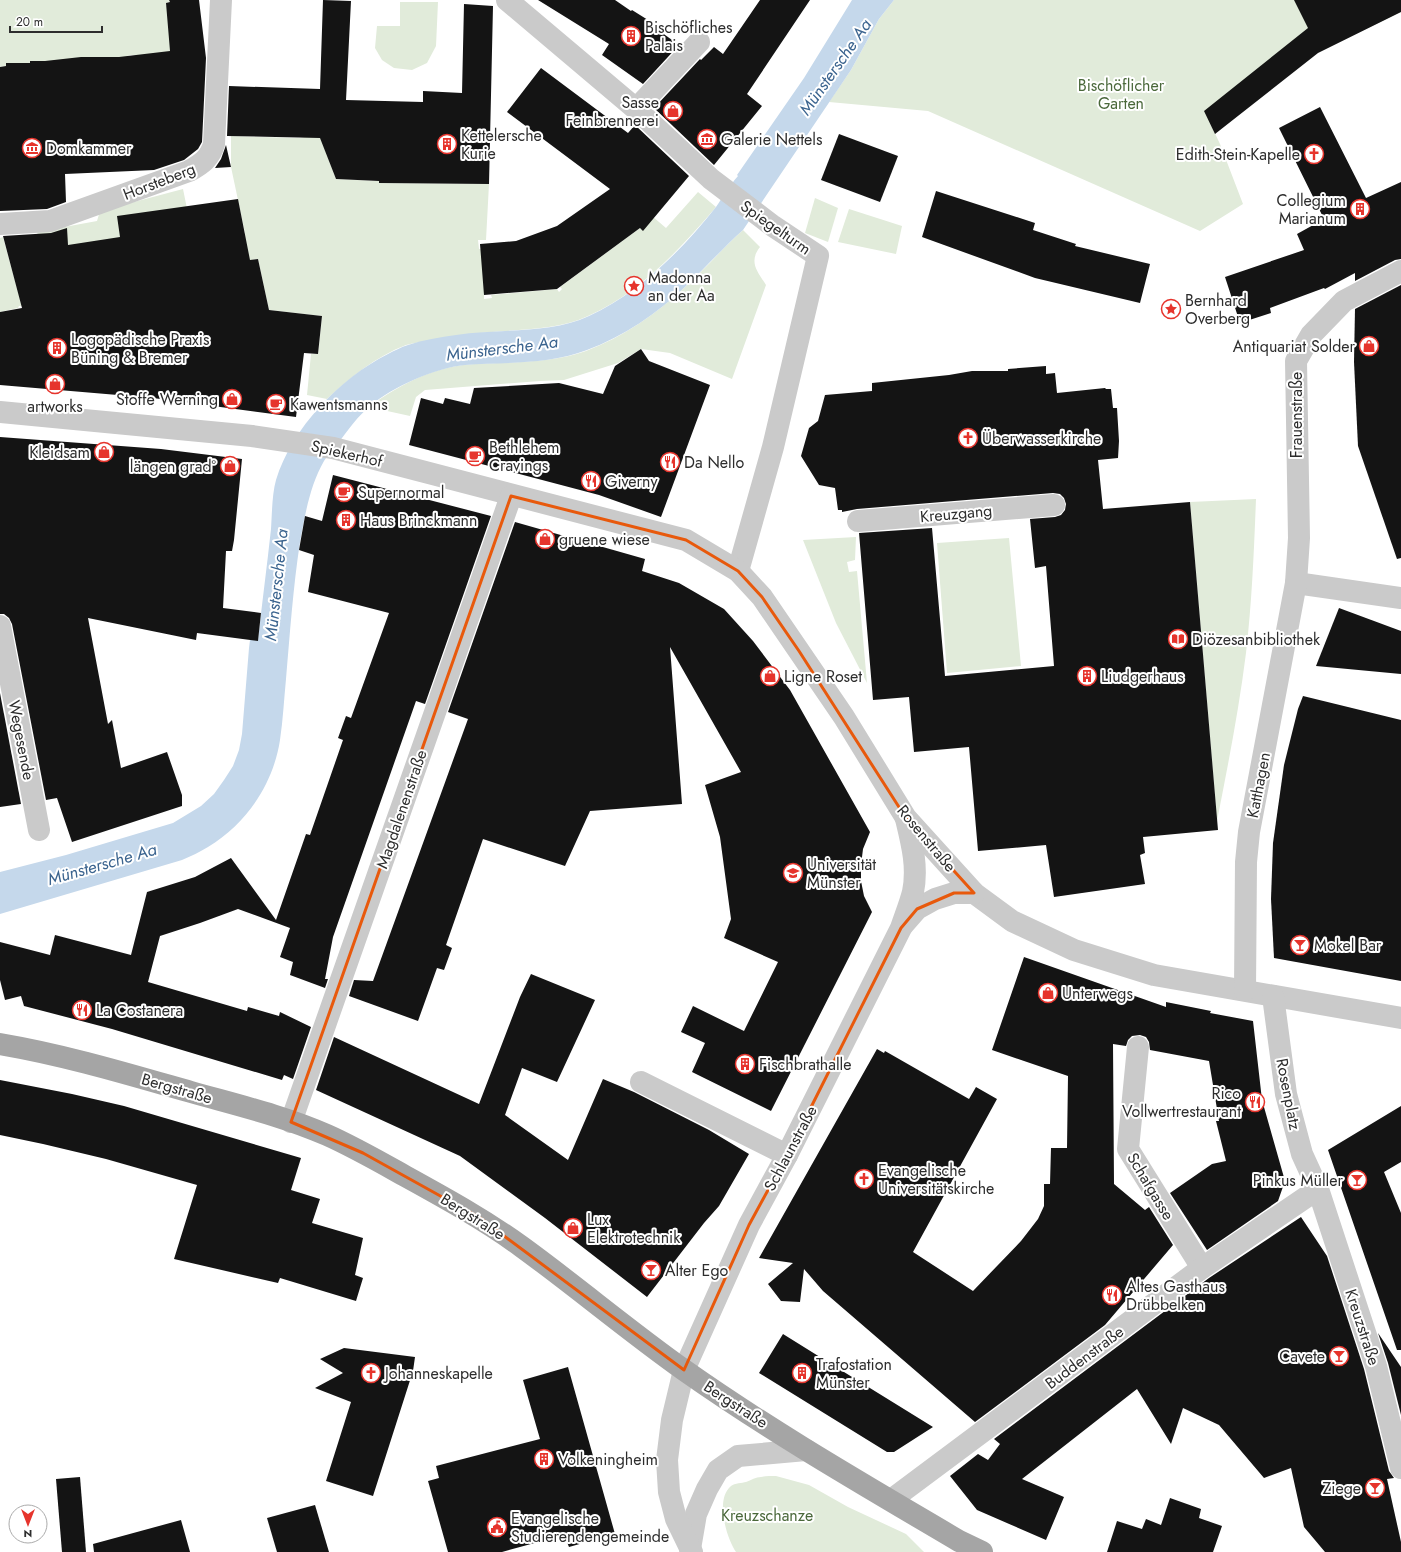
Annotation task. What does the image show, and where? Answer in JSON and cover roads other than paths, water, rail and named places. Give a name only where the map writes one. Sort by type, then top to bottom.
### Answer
[{"type":"main road","name":"Bergstraße","points":[[0,1044],[32,1049],[92,1064],[291,1122],[327,1135],[363,1153],[480,1218],[522,1247],[684,1370],[806,1450],[959,1541],[982,1552]]},
{"type":"street","name":"Horsteberg","points":[[0,224],[50,220],[189,171],[208,158],[214,144],[221,0]]},
{"type":"street","name":"Spiegelturm","points":[[507,0],[636,109],[718,184],[773,226],[818,256],[773,447],[738,571]]},
{"type":"street","points":[[636,109],[699,42]]},
{"type":"street","name":"Frauenstraße","points":[[1299,538],[1296,361],[1311,335],[1344,301],[1401,271]]},
{"type":"street","name":"Spiekerhof","points":[[0,412],[244,435],[333,448],[511,496],[686,540]]},
{"type":"street","name":"Magdalenenstraße","points":[[291,1122],[511,496]]},
{"type":"street","name":"Kreuzgang","points":[[858,521],[1054,505]]},
{"type":"street","name":"Katthagen","points":[[1245,990],[1246,862],[1249,832],[1296,583],[1299,538]]},
{"type":"street","name":"Rosenstraße","points":[[686,540],[738,571],[762,597],[844,717],[906,818],[974,893],[1012,921],[1074,950],[1154,975],[1245,990]]},
{"type":"street","points":[[1296,583],[1401,598]]},
{"type":"street","name":"Wegesende","points":[[0,626],[39,830]]},
{"type":"street","name":"Schlaunstraße","points":[[691,1550],[676,1519],[669,1492],[667,1460],[672,1420],[684,1370],[749,1225],[787,1155],[901,928],[913,894],[915,876],[914,853],[906,818]]},
{"type":"street","name":"Schlaunstraße","points":[[901,928],[917,909],[935,899],[954,893],[974,893]]},
{"type":"street","points":[[1245,990],[1401,1018]]},
{"type":"street","name":"Rosenplatz","points":[[1272,996],[1286,1094],[1302,1154],[1318,1189]]},
{"type":"street","name":"Schafgasse","points":[[1138,1047],[1128,1149],[1202,1268]]},
{"type":"street","points":[[641,1082],[787,1155]]},
{"type":"street","name":"Buddenstraße","points":[[891,1500],[1202,1268],[1318,1189]]},
{"type":"street","name":"Kreuzstraße","points":[[1318,1189],[1376,1366],[1401,1468]]},
{"type":"street","points":[[691,1550],[696,1514],[707,1489],[718,1470],[738,1456],[806,1450]]},
{"type":"water","name":"Münstersche Aa","points":[[852,0],[894,0],[879,19],[851,70],[743,230],[664,306],[640,323],[614,338],[572,355],[542,361],[453,367],[428,374],[402,385],[370,406],[357,419],[327,456],[315,480],[306,511],[300,542],[280,740],[271,772],[264,788],[246,815],[222,838],[205,849],[182,860],[0,914],[0,872],[66,855],[173,823],[201,806],[214,794],[233,766],[239,750],[242,734],[250,640],[258,640],[276,480],[283,461],[294,442],[320,406],[352,376],[370,364],[403,347],[426,340],[450,336],[472,333],[540,329],[573,322],[589,316],[607,306],[642,283],[689,239],[716,207],[804,78]]},
{"type":"place","name":"Bischöfliches Palais","points":[[631,36]]},
{"type":"place","name":"Sasse Feinbrennerei","points":[[673,111]]},
{"type":"place","name":"Galerie Nettels","points":[[707,139]]},
{"type":"place","name":"Kettelersche Kurie","points":[[447,144]]},
{"type":"place","name":"Domkammer","points":[[32,148]]},
{"type":"place","name":"Edith-Stein-Kapelle","points":[[1314,154]]},
{"type":"place","name":"Collegium Marianum","points":[[1360,209]]},
{"type":"place","name":"Madonna an der Aa","points":[[634,286]]},
{"type":"place","name":"Bernhard Overberg","points":[[1171,309]]},
{"type":"place","name":"Antiquariat Solder","points":[[1369,346]]},
{"type":"place","name":"Logopädische Praxis Büning & Bremer","points":[[57,348]]},
{"type":"place","name":"artworks","points":[[55,384]]},
{"type":"place","name":"Stoffe Werning","points":[[232,399]]},
{"type":"place","name":"Kawentsmanns","points":[[276,404]]},
{"type":"place","name":"Überwasserkirche","points":[[968,438]]},
{"type":"place","name":"Kleidsam","points":[[104,452]]},
{"type":"place","name":"Bethlehem Cravings","points":[[475,456]]},
{"type":"place","name":"Da Nello","points":[[670,462]]},
{"type":"place","name":"längen grad°","points":[[230,466]]},
{"type":"place","name":"Giverny","points":[[591,481]]},
{"type":"place","name":"Supernormal","points":[[344,492]]},
{"type":"place","name":"Haus Brinckmann","points":[[346,520]]},
{"type":"place","name":"gruene wiese","points":[[545,539]]},
{"type":"place","name":"Diözesanbibliothek","points":[[1178,639]]},
{"type":"place","name":"Ligne Roset","points":[[770,676]]},
{"type":"place","name":"Liudgerhaus","points":[[1087,676]]},
{"type":"place","name":"Universität Münster","points":[[793,873]]},
{"type":"place","name":"Mokel Bar","points":[[1300,945]]},
{"type":"place","name":"Unterwegs","points":[[1048,993]]},
{"type":"place","name":"La Costanera","points":[[82,1010]]},
{"type":"place","name":"Fischbrathalle","points":[[745,1064]]},
{"type":"place","name":"Rico Vollwertrestaurant","points":[[1255,1102]]},
{"type":"place","name":"Evangelische Universitätskirche","points":[[864,1179]]},
{"type":"place","name":"Pinkus Müller","points":[[1357,1180]]},
{"type":"place","name":"Lux Elektrotechnik","points":[[573,1228]]},
{"type":"place","name":"Alter Ego","points":[[651,1270]]},
{"type":"place","name":"Altes Gasthaus Drübbelken","points":[[1112,1295]]},
{"type":"place","name":"Cavete","points":[[1339,1356]]},
{"type":"place","name":"Johanneskapelle","points":[[371,1373]]},
{"type":"place","name":"Trafostation Münster","points":[[802,1373]]},
{"type":"place","name":"Volkeningheim","points":[[544,1459]]},
{"type":"place","name":"Ziege","points":[[1375,1488]]},
{"type":"place","name":"Evangelische Studierendengemeinde","points":[[497,1527]]},
{"type":"park label","name":"Bischöflicher Garten","points":[[1121,94]]},
{"type":"park label","name":"Kreuzschanze","points":[[767,1515]]}]
